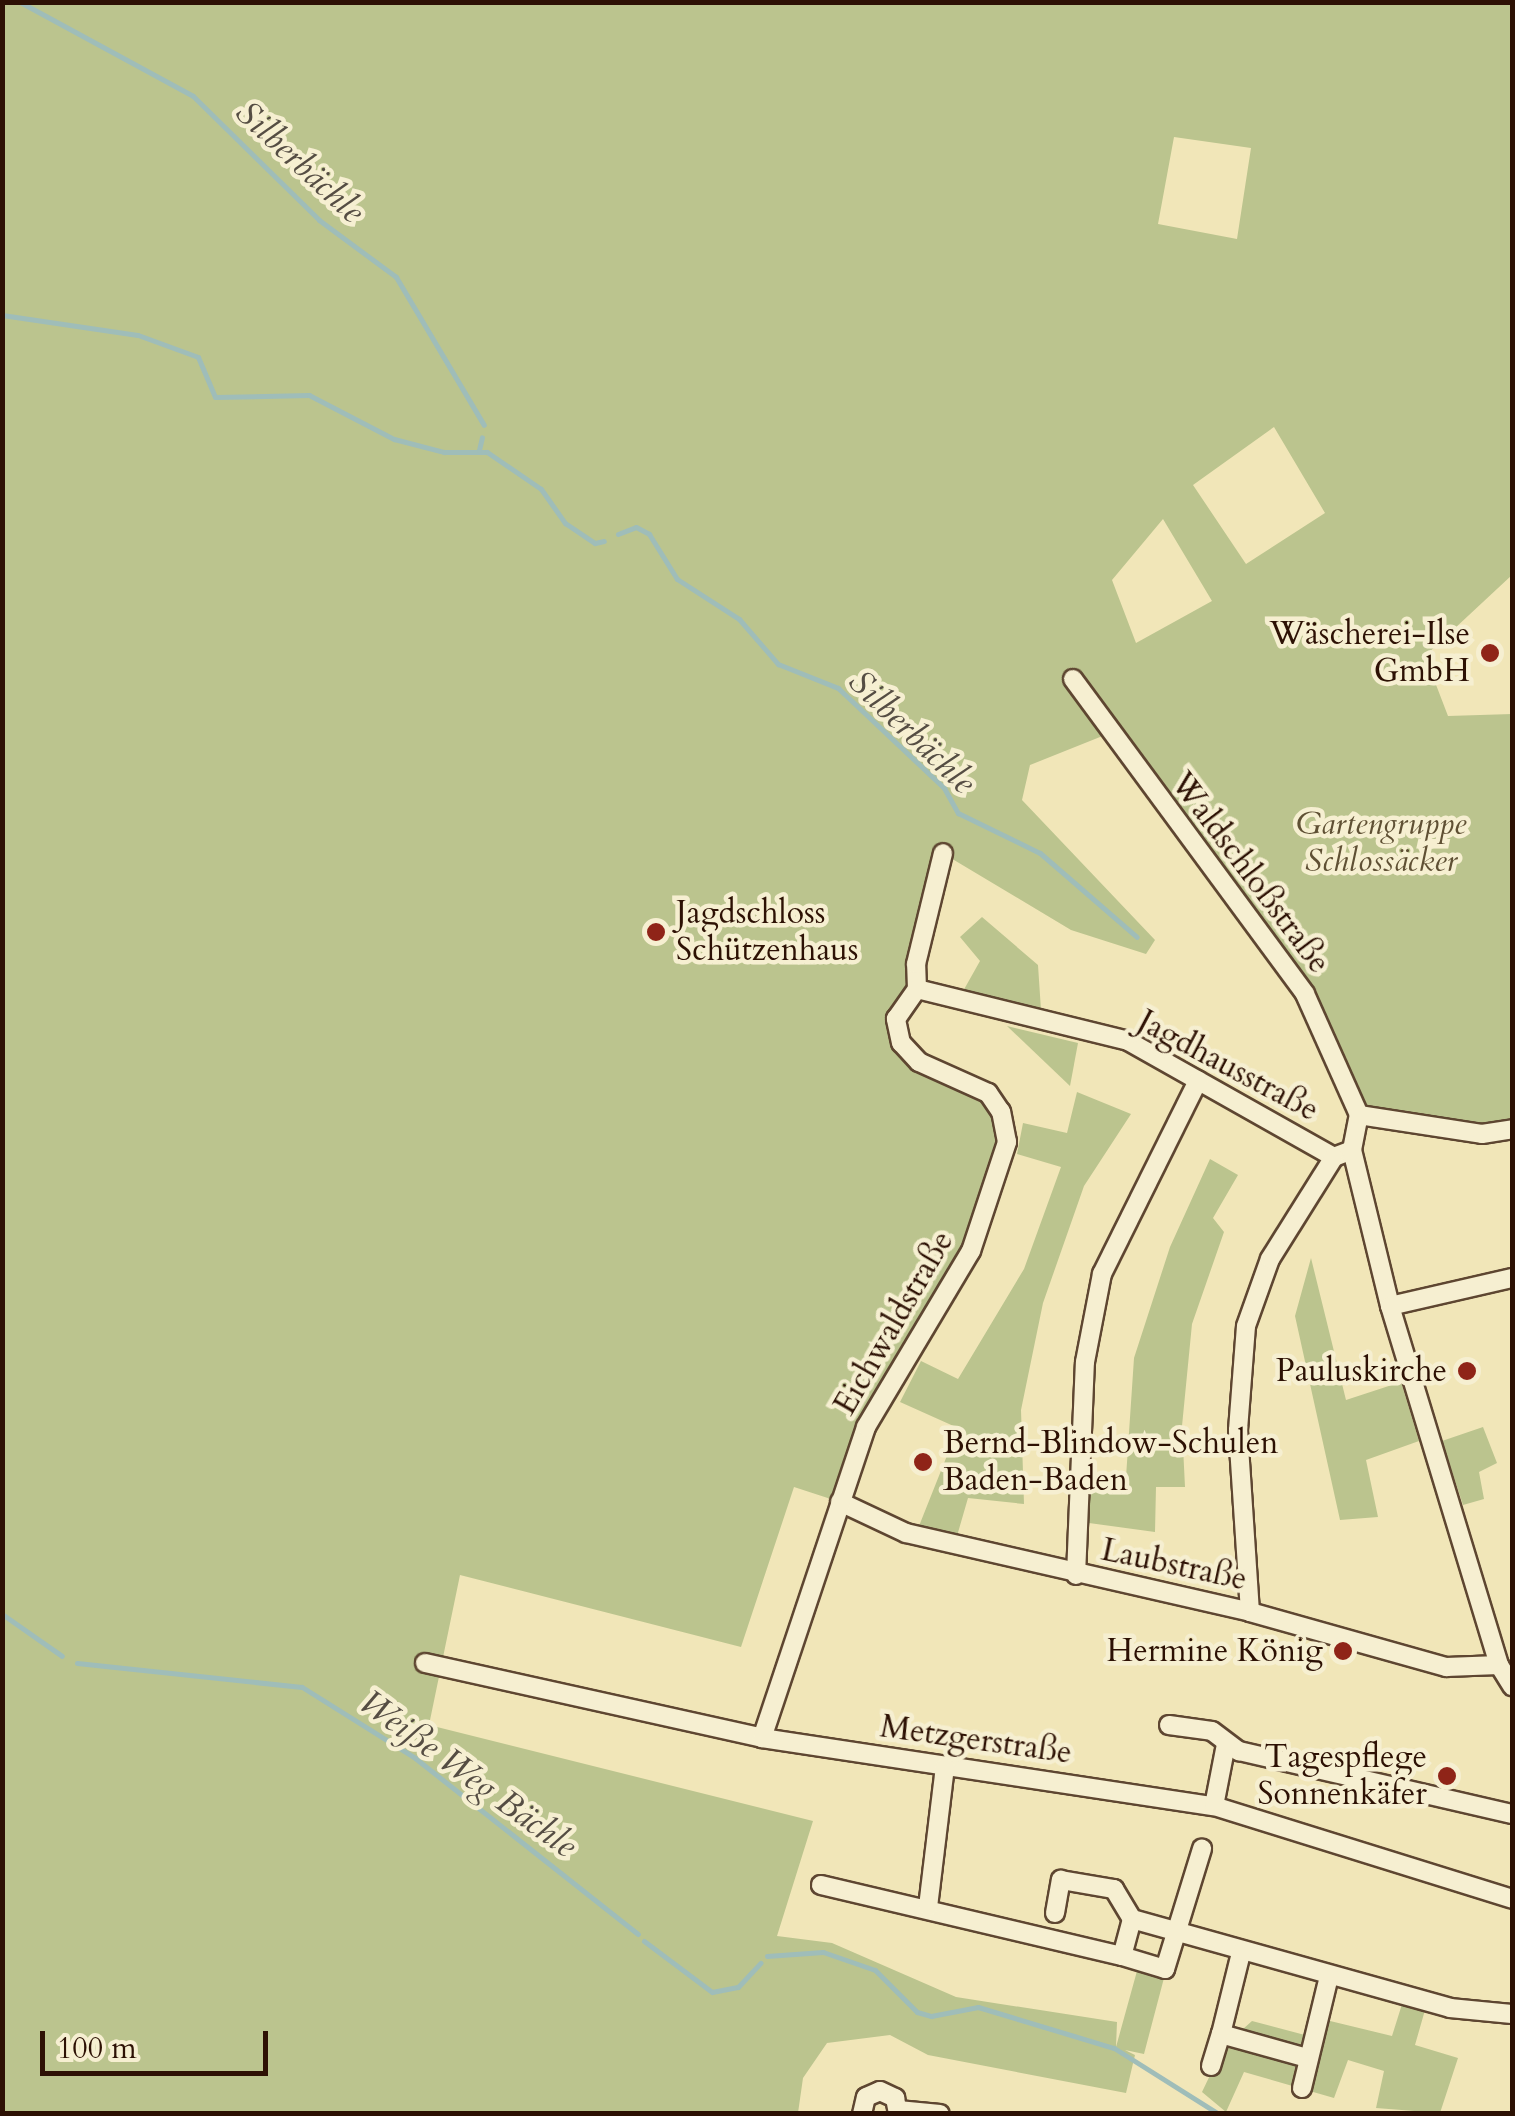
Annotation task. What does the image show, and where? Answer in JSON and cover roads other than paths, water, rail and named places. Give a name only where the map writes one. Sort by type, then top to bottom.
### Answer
[{"type":"street","name":"Waldschloßstraße","points":[[1073,679],[1305,994],[1358,1115]]},
{"type":"street","points":[[917,989],[916,964],[943,853]]},
{"type":"street","name":"Jagdhausstraße","points":[[917,989],[1128,1042],[1343,1154]]},
{"type":"street","name":"Eichwaldstraße","points":[[762,1738],[866,1426],[971,1251],[1007,1142],[1001,1112],[988,1093],[919,1062],[901,1044],[896,1019],[917,989]]},
{"type":"street","points":[[1076,1575],[1085,1362],[1102,1274],[1198,1080]]},
{"type":"street","name":"Jagdhausstraße","points":[[1512,1129],[1482,1134],[1358,1115],[1343,1154],[1500,1665],[1512,1686]]},
{"type":"street","points":[[1250,1612],[1238,1430],[1246,1326],[1270,1259],[1343,1154]]},
{"type":"street","points":[[1390,1306],[1512,1278]]},
{"type":"street","name":"Laubstraße","points":[[840,1502],[906,1533],[1250,1612],[1446,1667],[1500,1665]]},
{"type":"street","name":"Metzgerstraße","points":[[424,1663],[762,1738],[1214,1806],[1512,1899]]},
{"type":"street","points":[[1169,1725],[1212,1731],[1226,1744],[1512,1814]]},
{"type":"street","points":[[1214,1806],[1226,1744]]},
{"type":"street","points":[[928,1907],[944,1767]]},
{"type":"street","points":[[821,1884],[928,1907],[1166,1969],[1202,1850]]},
{"type":"street","points":[[1055,1912],[1061,1880],[1114,1889],[1132,1918],[1177,1934],[1450,2008],[1512,2014]]},
{"type":"street","points":[[1122,1956],[1132,1918]]},
{"type":"street","points":[[1211,2066],[1241,1952]]},
{"type":"street","points":[[1302,2088],[1330,1976]]},
{"type":"street","points":[[1221,2034],[1308,2058]]},
{"type":"street","points":[[862,2114],[866,2097],[880,2091],[895,2098],[898,2112],[940,2114]]},
{"type":"waterway","name":"Silberbächle","points":[[20,2],[193,96],[319,220],[396,277],[484,425]]},
{"type":"waterway","points":[[2,315],[138,335],[198,357],[215,397],[309,395],[394,439],[444,452],[487,452],[541,489],[565,523],[595,543],[604,541]]},
{"type":"waterway","name":"Silberbächle","points":[[479,450],[482,437]]},
{"type":"waterway","name":"Silberbächle","points":[[618,534],[636,527],[649,534],[677,579],[739,619],[778,664],[838,688],[944,788],[958,813],[1040,853],[1137,937]]},
{"type":"waterway","name":"Weiße Weg Bächle","points":[[2,1614],[62,1656]]},
{"type":"waterway","name":"Weiße Weg Bächle","points":[[77,1663],[302,1687],[415,1758],[638,1934]]},
{"type":"waterway","name":"Weiße Weg Bächle","points":[[644,1941],[712,1992],[738,1987],[760,1963]]},
{"type":"waterway","name":"Weiße Weg Bächle","points":[[767,1956],[823,1952],[875,1970],[917,2012],[931,2016],[978,2007],[1114,2048],[1219,2114]]},
{"type":"place","name":"Wäscherei-Ilse GmbH","points":[[1490,653]]},
{"type":"place","name":"Jagdschloss Schützenhaus","points":[[656,932]]},
{"type":"place","name":"Pauluskirche","points":[[1467,1371]]},
{"type":"place","name":"Bernd-Blindow-Schulen Baden-Baden","points":[[923,1462]]},
{"type":"place","name":"Hermine König","points":[[1343,1651]]},
{"type":"place","name":"Tagespflege Sonnenkäfer","points":[[1447,1776]]},
{"type":"park label","name":"Gartengruppe Schlossäcker","points":[[1381,844]]}]
